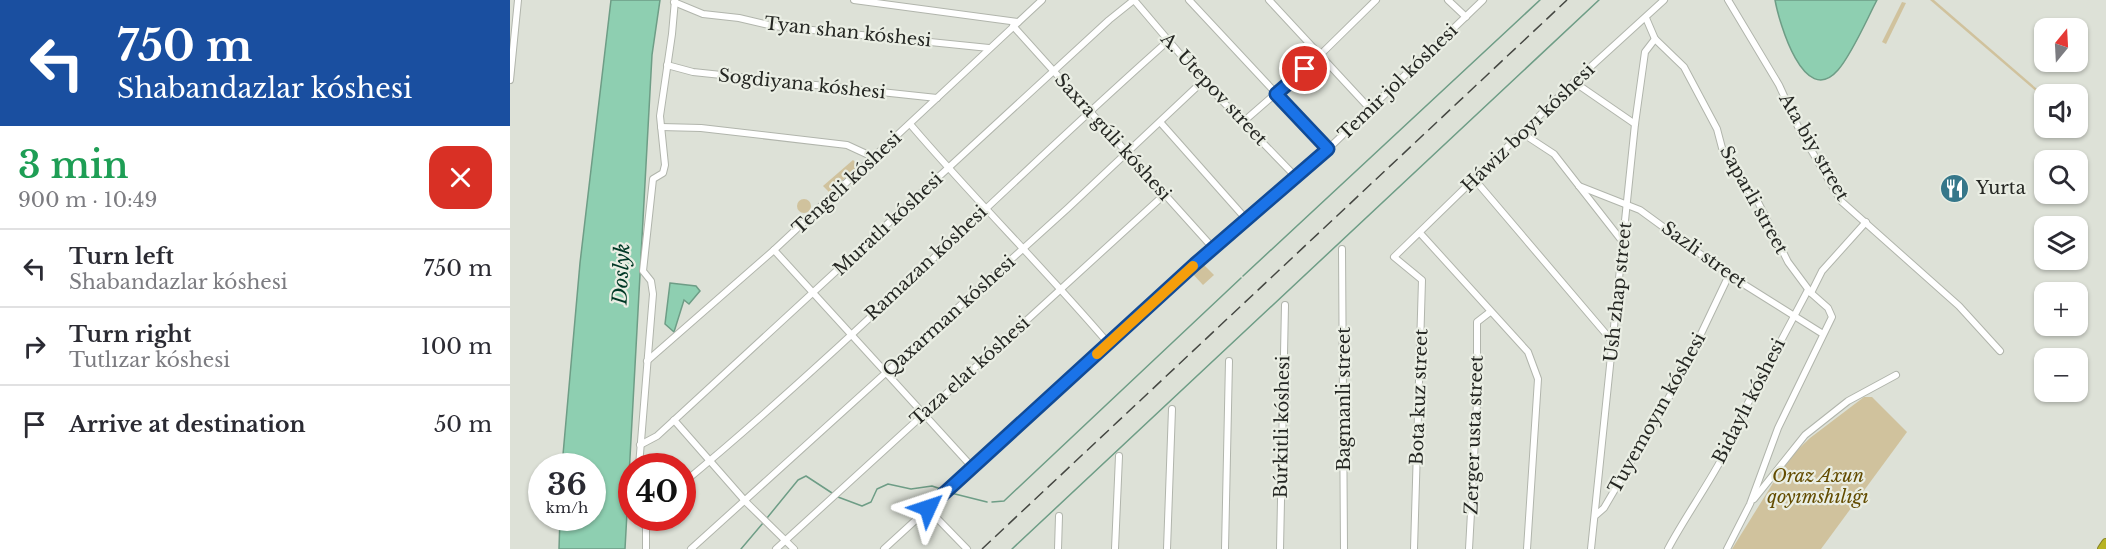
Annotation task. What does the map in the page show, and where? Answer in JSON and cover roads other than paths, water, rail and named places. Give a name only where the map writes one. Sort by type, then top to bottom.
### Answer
[{"type":"highway","points":[[2102,549],[2106,543]]},
{"type":"street","points":[[510,80],[513,16],[518,0]]},
{"type":"street","points":[[854,0],[1016,24]]},
{"type":"street","name":"Tengeli kóshesi","points":[[647,361],[774,250],[1042,0]]},
{"type":"street","name":"A. Utepov street","points":[[1134,0],[1203,81],[1296,177]]},
{"type":"street","name":"Muratlı kóshesi","points":[[640,445],[657,436],[1054,70],[1134,0]]},
{"type":"street","points":[[1189,0],[1328,149]]},
{"type":"street","points":[[1269,0],[1371,110]]},
{"type":"street","points":[[1448,0],[1466,17]]},
{"type":"street","name":"Temir jol kóshesi","points":[[884,549],[1213,248],[1371,110],[1483,0]]},
{"type":"street","name":"Háwiz boyı kóshesi","points":[[1395,258],[1574,82],[1664,0]]},
{"type":"street","name":"Ata biy street","points":[[1728,0],[1779,85],[1800,130],[1841,201],[1959,306],[2000,351]]},
{"type":"street","points":[[640,453],[653,294],[651,281],[643,271],[653,179],[663,173],[665,165],[660,116],[674,1]]},
{"type":"street","name":"Tyan shan kóshesi","points":[[674,1],[703,14],[739,18],[773,26],[989,48]]},
{"type":"street","points":[[1243,122],[1319,56],[1374,1]]},
{"type":"street","name":"Saparli street","points":[[1646,18],[1655,39],[1684,67],[1717,129],[1722,148],[1739,172],[1745,187],[1757,200],[1788,262],[1809,291],[1828,308],[1832,317],[1823,334]]},
{"type":"street","name":"Saxra gúli kóshesi","points":[[1016,24],[1089,110],[1213,248]]},
{"type":"street","name":"Ush zhap street","points":[[1592,549],[1611,341],[1628,207],[1635,124],[1645,52],[1655,39]]},
{"type":"street","name":"Ramazan kóshesi","points":[[696,472],[849,334],[1089,110],[1168,41]]},
{"type":"street","name":"Sogdiyana kóshesi","points":[[667,65],[693,72],[937,98]]},
{"type":"street","name":"Qaxarman kóshesi","points":[[691,549],[746,502],[1023,249],[1203,81]]},
{"type":"street","points":[[1574,82],[1635,124]]},
{"type":"street","points":[[1160,123],[1246,219]]},
{"type":"street","points":[[910,124],[983,209],[1061,288],[1108,343]]},
{"type":"street","points":[[661,127],[701,128],[847,146],[873,157]]},
{"type":"street","name":"Sazli street","points":[[1522,133],[1554,154],[1623,241]]},
{"type":"street","points":[[1475,180],[1611,341]]},
{"type":"street","name":"Sazli street","points":[[1579,186],[1640,210],[1654,218],[1729,275],[1823,334]]},
{"type":"street","name":"Taza elat kóshesi","points":[[776,549],[1165,194]]},
{"type":"street","name":"Bidaylı kóshesi","points":[[1668,549],[1688,510],[1733,439],[1739,420],[1793,314],[1836,252],[1866,222]]},
{"type":"street","points":[[1420,233],[1528,352],[1538,379],[1527,549]]},
{"type":"street","name":"Bagmanli street","points":[[1342,249],[1344,549]]},
{"type":"street","points":[[774,250],[973,468]]},
{"type":"street","name":"Bota kuz street","points":[[1395,258],[1422,280],[1414,549]]},
{"type":"street","name":"Tuyemoyın kóshesi","points":[[1596,515],[1604,508],[1679,380],[1729,275]]},
{"type":"street","name":"Búrkitli kóshesi","points":[[1280,549],[1285,305]]},
{"type":"street","name":"Zerger usta street","points":[[1469,549],[1477,403],[1477,322],[1490,312]]},
{"type":"street","points":[[1727,549],[1750,504],[1778,428],[1823,334]]},
{"type":"street","points":[[1225,549],[1229,361]]},
{"type":"street","points":[[1750,504],[1805,435],[1848,400],[1896,375]]},
{"type":"street","points":[[1167,549],[1172,408]]},
{"type":"street","points":[[674,420],[746,502],[794,549]]},
{"type":"street","points":[[1115,549],[1119,456]]},
{"type":"street","points":[[928,508],[967,549]]},
{"type":"street","points":[[1058,549],[1059,516]]},
{"type":"street","points":[[646,531],[646,549]]},
{"type":"water","name":"Doslyk","points":[[611,0],[660,0],[652,55],[630,453],[618,453],[618,531],[626,531],[625,549],[559,549],[560,531],[606,531],[606,453],[563,453],[580,263]]},
{"type":"water","points":[[1775,0],[1877,0],[1854,46],[1838,70],[1826,79],[1814,79],[1804,71],[1795,58],[1782,26]]},
{"type":"water","points":[[670,283],[696,286],[700,291],[689,304],[684,300],[674,332],[665,324]]},
{"type":"waterway","points":[[1243,276],[1540,0]]},
{"type":"waterway","points":[[1012,549],[1599,0]]},
{"type":"waterway","points":[[992,502],[1004,501],[1241,278]]},
{"type":"waterway","points":[[767,518],[798,480],[806,476],[832,493]]},
{"type":"waterway","points":[[838,497],[862,506],[871,502],[877,489],[888,484],[911,489],[932,486],[944,490]]},
{"type":"waterway","points":[[951,493],[987,502]]},
{"type":"waterway","points":[[741,549],[763,523]]},
{"type":"railway","points":[[982,549],[1567,0]]},
{"type":"place","name":"Yurta","points":[[1955,188]]},
{"type":"park label","name":"Oraz Axun qoyımshılıǵı","points":[[1818,486]]}]
